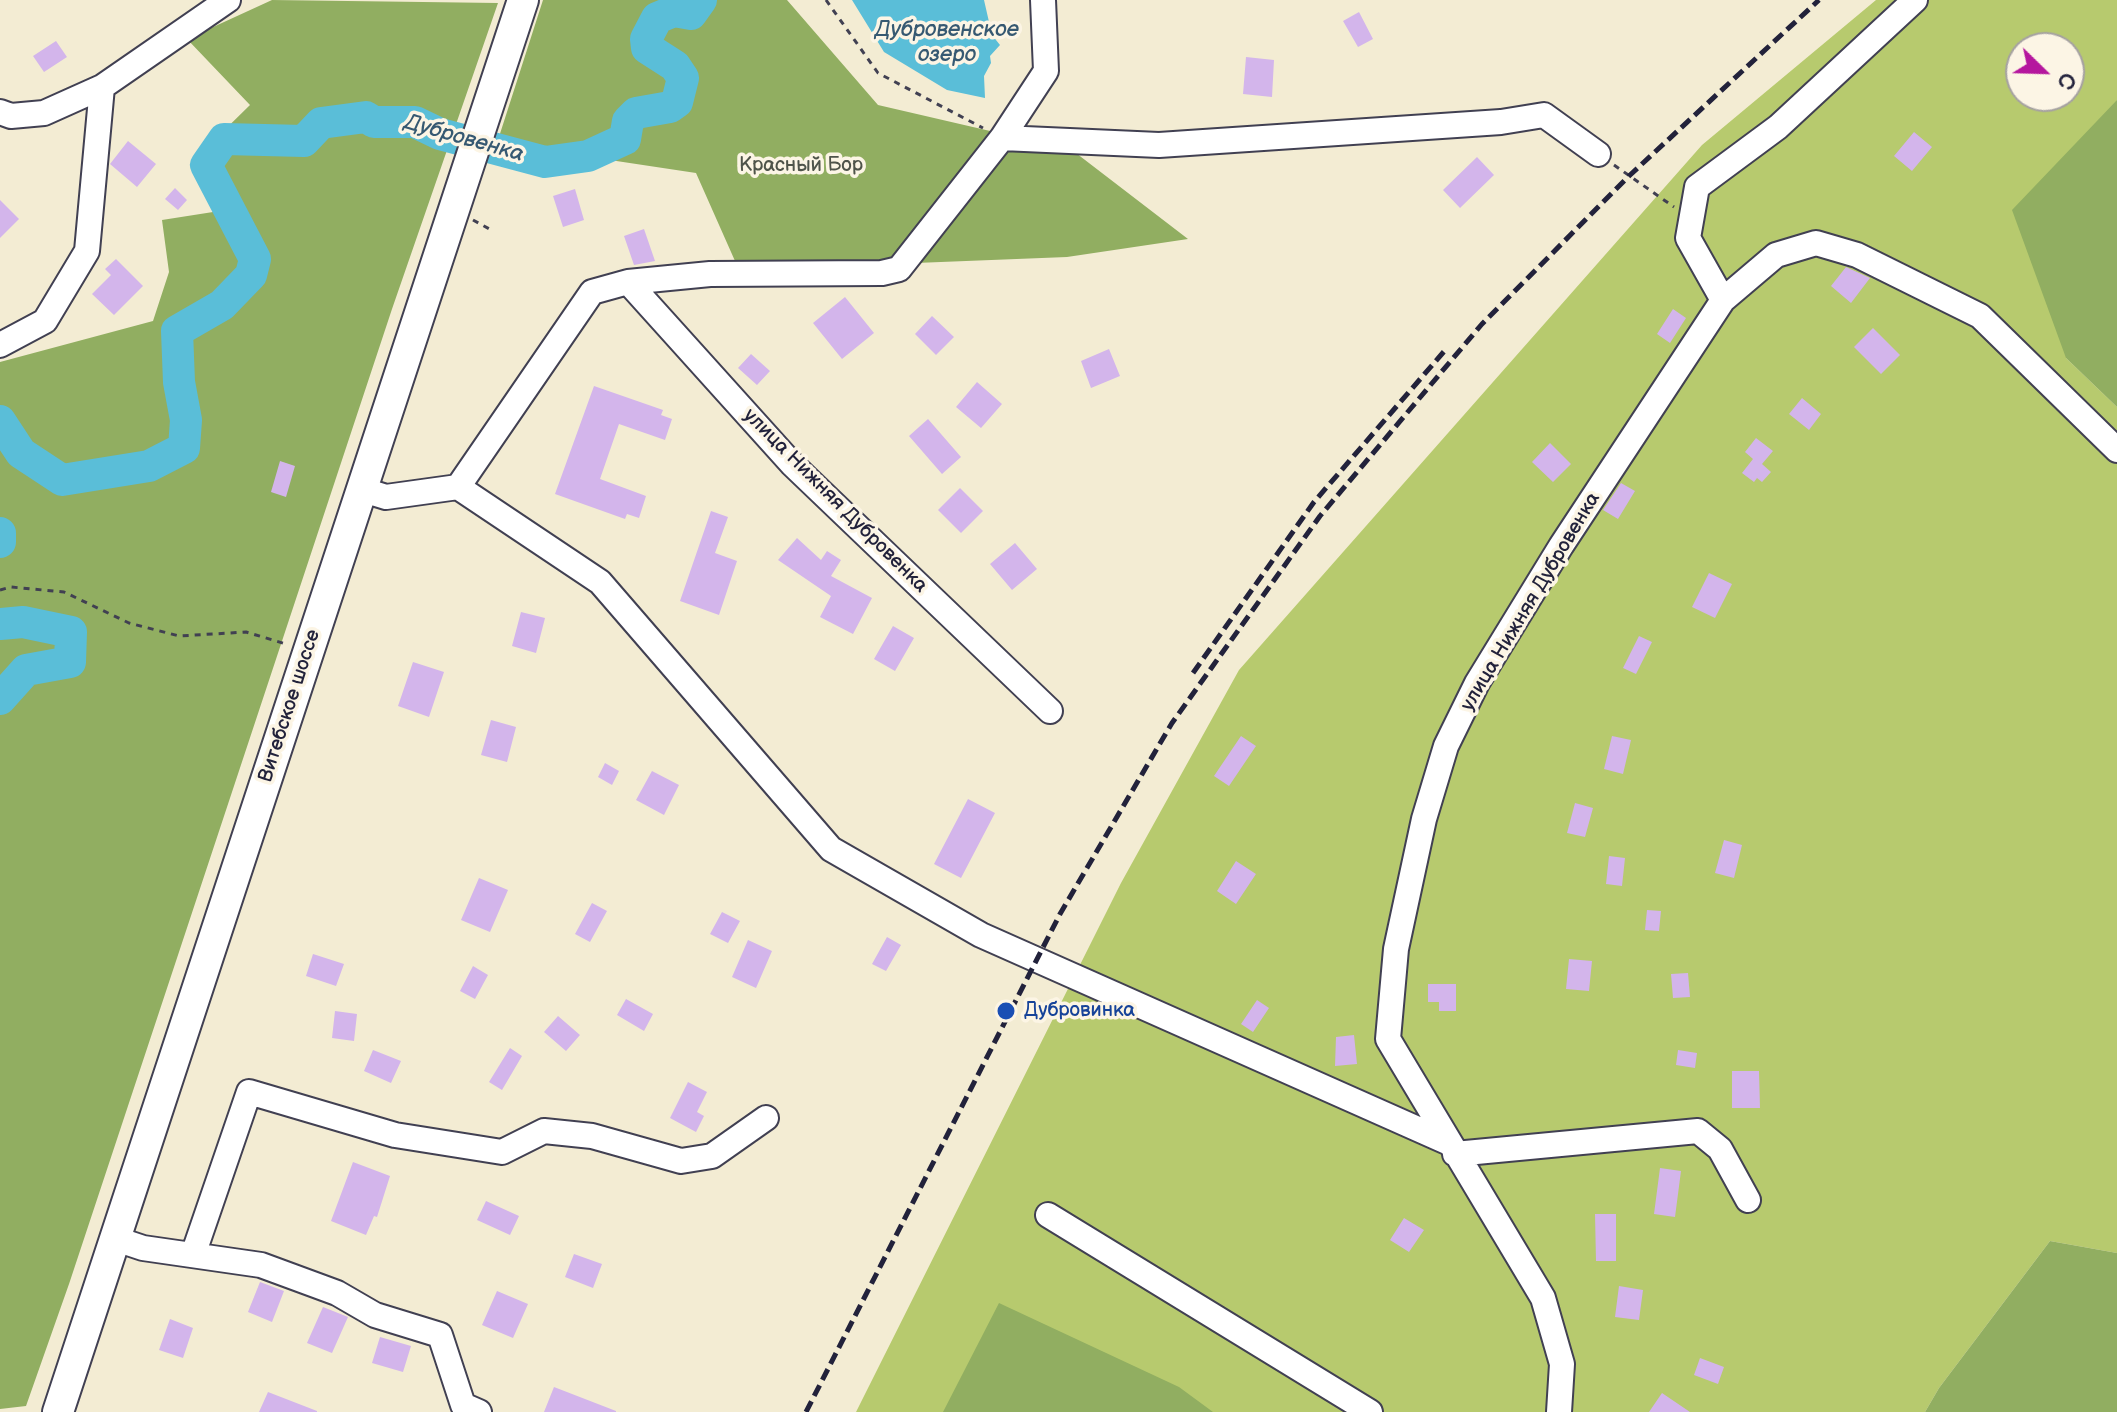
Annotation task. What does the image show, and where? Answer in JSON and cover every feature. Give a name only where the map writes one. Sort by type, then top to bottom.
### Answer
[{"type":"main road","name":"Витебское шоссе","points":[[58,1412],[360,489],[460,225],[523,0]]},
{"type":"street","points":[[0,112],[11,116],[44,113],[102,87],[228,0]]},
{"type":"street","points":[[458,487],[592,292],[628,282],[710,274],[882,273],[899,269],[1002,138],[1046,71],[1043,0]]},
{"type":"street","points":[[1723,300],[1688,238],[1697,187],[1778,127],[1915,0]]},
{"type":"street","points":[[0,345],[45,321],[87,251],[102,87]]},
{"type":"street","points":[[1002,138],[1159,145],[1501,122],[1544,115],[1598,154]]},
{"type":"street","name":"улица Нижняя Дубровенка","points":[[1559,1412],[1562,1364],[1543,1298],[1388,1039],[1396,949],[1424,819],[1446,746],[1477,683],[1561,546],[1723,300],[1776,255],[1816,243],[1857,255],[1980,316],[2117,450]]},
{"type":"street","name":"улица Нижняя Дубровенка","points":[[628,282],[792,464],[1050,711]]},
{"type":"street","points":[[360,489],[386,497],[458,487],[600,582],[831,849],[981,935],[1451,1148],[1698,1131],[1720,1149],[1748,1200]]},
{"type":"street","points":[[193,1255],[249,1092],[395,1135],[502,1152],[544,1131],[592,1136],[681,1161],[712,1156],[766,1118]]},
{"type":"street","points":[[1048,1215],[1370,1412]]},
{"type":"street","points":[[116,1239],[143,1248],[261,1265],[337,1293],[375,1315],[440,1335],[463,1405],[479,1412]]},
{"type":"path","points":[[826,0],[878,73],[1002,138]]},
{"type":"path","points":[[1598,154],[1673,207],[1692,214]]},
{"type":"path","points":[[460,225],[493,231]]},
{"type":"path","points":[[0,590],[11,587],[64,592],[129,623],[179,636],[246,632],[309,650]]},
{"type":"green space","points":[[272,0],[498,3],[392,309],[26,1406],[0,1409],[0,362],[153,321],[169,272],[162,220],[213,212],[196,158],[250,105],[187,39]]},
{"type":"green space","name":"Красный Бор","points":[[543,0],[787,0],[878,105],[1072,150],[1188,239],[1067,257],[739,270],[696,173],[497,143]]},
{"type":"green space","points":[[1876,0],[2117,0],[2117,100],[2066,358],[2117,407],[2117,1253],[2050,1241],[1939,1388],[1925,1412],[856,1412],[1121,883],[1239,670],[1702,145]]},
{"type":"green space","points":[[2117,100],[2117,407],[2066,358],[2012,210]]},
{"type":"green space","points":[[2050,1241],[2117,1253],[2117,1412],[1925,1412],[1939,1388]]},
{"type":"green space","points":[[999,1303],[1179,1387],[1213,1412],[943,1412]]},
{"type":"water","name":"Дубровенское озеро","points":[[852,0],[984,0],[992,35],[1000,45],[990,56],[991,63],[984,76],[985,98],[947,90],[884,52]]},
{"type":"building","points":[[1359,12],[1373,39],[1358,47],[1343,21]]},
{"type":"building","points":[[56,41],[67,57],[44,72],[33,56]]},
{"type":"building","points":[[1246,57],[1274,60],[1272,97],[1243,94]]},
{"type":"building","points":[[1914,132],[1932,147],[1912,171],[1894,156]]},
{"type":"building","points":[[128,141],[156,164],[137,187],[110,164]]},
{"type":"building","points":[[1477,157],[1494,175],[1460,208],[1443,190]]},
{"type":"building","points":[[175,188],[187,200],[178,210],[165,199]]},
{"type":"building","points":[[575,189],[584,220],[563,227],[553,196]]},
{"type":"building","points":[[0,200],[19,219],[0,238]]},
{"type":"building","points":[[644,229],[655,261],[634,265],[624,236]]},
{"type":"building","points":[[116,259],[143,286],[114,315],[92,294],[111,275],[105,269]]},
{"type":"building","points":[[1846,267],[1870,278],[1851,303],[1831,286]]},
{"type":"building","points":[[845,297],[874,333],[842,359],[813,323]]},
{"type":"building","points":[[1673,309],[1686,318],[1670,343],[1657,334]]},
{"type":"building","points":[[932,316],[954,337],[936,355],[915,334]]},
{"type":"building","points":[[1873,328],[1900,355],[1881,374],[1854,347]]},
{"type":"building","points":[[1109,349],[1120,376],[1091,388],[1081,361]]},
{"type":"building","points":[[751,354],[770,371],[757,385],[738,368]]},
{"type":"building","points":[[977,382],[1002,404],[981,428],[956,407]]},
{"type":"building","points":[[594,386],[663,410],[661,415],[672,419],[665,440],[619,424],[600,479],[646,496],[639,518],[627,514],[625,519],[555,494]]},
{"type":"building","points":[[1802,398],[1821,414],[1809,430],[1789,414]]},
{"type":"building","points":[[928,419],[961,457],[942,474],[909,436]]},
{"type":"building","points":[[1756,438],[1773,451],[1762,464],[1771,472],[1762,482],[1757,478],[1754,482],[1742,473],[1753,459],[1745,452]]},
{"type":"building","points":[[1550,443],[1571,464],[1553,482],[1532,462]]},
{"type":"building","points":[[280,461],[295,466],[286,497],[271,492]]},
{"type":"building","points":[[1621,483],[1635,491],[1618,519],[1603,510]]},
{"type":"building","points":[[960,488],[983,511],[961,533],[938,510]]},
{"type":"building","points":[[711,511],[728,517],[715,553],[737,561],[719,615],[680,601]]},
{"type":"building","points":[[797,538],[821,560],[827,551],[841,560],[831,576],[872,598],[853,634],[820,617],[831,596],[778,560]]},
{"type":"building","points":[[1015,543],[1037,569],[1012,590],[990,564]]},
{"type":"building","points":[[1709,573],[1732,584],[1715,618],[1692,607]]},
{"type":"building","points":[[521,612],[545,618],[536,653],[512,646]]},
{"type":"building","points":[[893,626],[914,638],[895,671],[874,659]]},
{"type":"building","points":[[1639,636],[1652,642],[1636,674],[1623,668]]},
{"type":"building","points":[[413,662],[444,672],[429,717],[398,706]]},
{"type":"building","points":[[491,720],[516,727],[507,762],[481,755]]},
{"type":"building","points":[[1241,736],[1256,746],[1229,786],[1214,776]]},
{"type":"building","points":[[1612,736],[1631,740],[1623,774],[1604,769]]},
{"type":"building","points":[[605,763],[619,771],[612,785],[598,777]]},
{"type":"building","points":[[652,771],[679,785],[664,815],[636,800]]},
{"type":"building","points":[[968,799],[995,813],[961,878],[934,864]]},
{"type":"building","points":[[1575,803],[1593,808],[1585,837],[1567,833]]},
{"type":"building","points":[[1724,840],[1742,845],[1734,878],[1715,873]]},
{"type":"building","points":[[1609,856],[1625,858],[1622,886],[1606,884]]},
{"type":"building","points":[[1236,861],[1256,874],[1236,904],[1217,891]]},
{"type":"building","points":[[479,878],[508,890],[490,932],[461,920]]},
{"type":"building","points":[[592,903],[607,911],[590,942],[575,934]]},
{"type":"building","points":[[1647,910],[1661,911],[1659,931],[1645,930]]},
{"type":"building","points":[[722,912],[740,921],[728,943],[710,934]]},
{"type":"building","points":[[887,937],[901,945],[886,971],[872,964]]},
{"type":"building","points":[[748,940],[772,951],[756,988],[732,977]]},
{"type":"building","points":[[313,954],[344,964],[336,986],[306,976]]},
{"type":"building","points":[[1569,959],[1592,961],[1589,991],[1566,989]]},
{"type":"building","points":[[473,966],[488,975],[475,999],[460,991]]},
{"type":"building","points":[[1688,973],[1690,997],[1673,998],[1671,974]]},
{"type":"building","points":[[1428,984],[1456,984],[1456,1011],[1439,1011],[1439,1002],[1428,1002]]},
{"type":"building","points":[[626,999],[653,1014],[644,1031],[617,1015]]},
{"type":"building","points":[[1257,1000],[1269,1008],[1253,1032],[1241,1024]]},
{"type":"building","points":[[335,1011],[357,1014],[354,1041],[332,1038]]},
{"type":"building","points":[[558,1016],[580,1035],[566,1051],[544,1032]]},
{"type":"building","points":[[1354,1035],[1357,1064],[1335,1066],[1336,1037]]},
{"type":"building","points":[[510,1048],[522,1056],[502,1090],[489,1082]]},
{"type":"building","points":[[373,1050],[401,1061],[391,1083],[364,1071]]},
{"type":"building","points":[[1678,1050],[1697,1053],[1695,1068],[1676,1065]]},
{"type":"building","points":[[1732,1071],[1759,1071],[1760,1108],[1732,1108]]},
{"type":"building","points":[[688,1082],[707,1092],[697,1112],[704,1116],[696,1132],[670,1118]]},
{"type":"building","points":[[353,1162],[390,1176],[377,1217],[374,1216],[366,1235],[331,1221]]},
{"type":"building","points":[[1660,1168],[1681,1171],[1675,1217],[1654,1214]]},
{"type":"building","points":[[486,1201],[519,1216],[510,1235],[477,1220]]},
{"type":"building","points":[[1595,1214],[1616,1214],[1616,1261],[1596,1261]]},
{"type":"building","points":[[1404,1218],[1424,1230],[1409,1252],[1390,1240]]},
{"type":"building","points":[[574,1254],[602,1264],[593,1288],[565,1277]]},
{"type":"building","points":[[260,1282],[284,1291],[272,1322],[248,1312]]},
{"type":"building","points":[[1619,1286],[1643,1290],[1639,1320],[1615,1317]]},
{"type":"building","points":[[497,1291],[528,1304],[513,1338],[482,1325]]},
{"type":"building","points":[[323,1307],[348,1317],[332,1353],[307,1343]]},
{"type":"building","points":[[170,1319],[193,1328],[183,1358],[159,1350]]},
{"type":"building","points":[[380,1337],[411,1346],[403,1372],[372,1363]]},
{"type":"building","points":[[1700,1358],[1724,1367],[1718,1384],[1694,1375]]},
{"type":"building","points":[[554,1387],[616,1411],[616,1412],[544,1412]]},
{"type":"building","points":[[268,1392],[317,1411],[317,1412],[259,1412]]},
{"type":"building","points":[[1662,1393],[1690,1412],[1649,1412]]},
{"type":"waterway","name":"Дубровенка","points":[[0,421],[21,453],[62,480],[149,466],[184,448],[186,420],[179,382],[177,331],[222,305],[251,275],[255,259],[206,165],[224,139],[304,141],[321,123],[366,117],[374,122],[415,122],[440,134],[545,162],[588,156],[625,139],[628,121],[636,113],[670,107],[677,102],[683,78],[675,66],[647,48],[646,39],[657,18],[674,11],[691,14],[701,0]]},
{"type":"waterway","name":"Дубровенка","points":[[0,533],[0,542]]},
{"type":"waterway","name":"Дубровенка","points":[[0,624],[23,622],[71,632],[70,662],[26,670],[0,699]]},
{"type":"railway","points":[[806,1412],[1060,914],[1172,723],[1320,516],[1482,324],[1629,176],[1819,0]]},
{"type":"railway","points":[[1193,673],[1314,502],[1447,348]]},
{"type":"place","name":"Дубровинка","points":[[1006,1011]]}]
